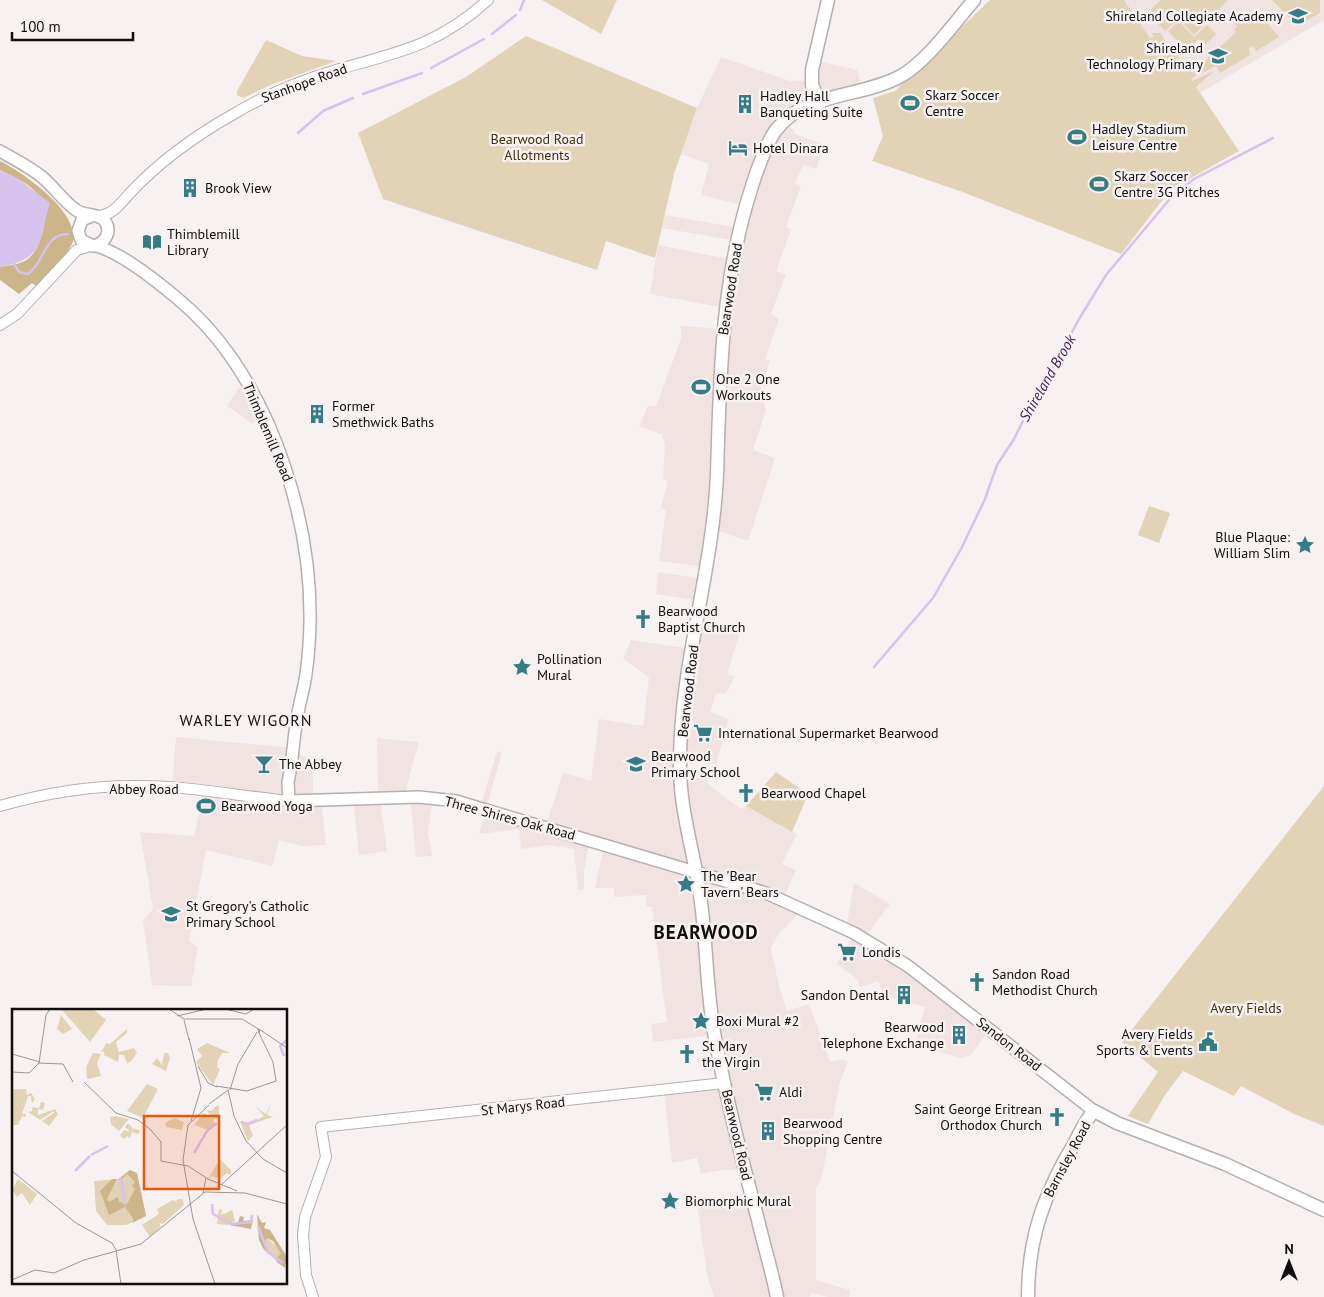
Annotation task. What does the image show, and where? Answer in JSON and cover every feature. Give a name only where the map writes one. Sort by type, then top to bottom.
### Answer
[{"type":"main road","points":[[828,0],[812,70],[812,86],[820,103],[903,75],[921,60],[974,0]]},
{"type":"main road","name":"Bearwood Road","points":[[777,1297],[714,1035],[697,872],[681,792],[680,758],[684,703],[712,529],[716,480],[719,375],[726,302],[745,206],[770,143],[820,103]]},
{"type":"main road","points":[[0,151],[42,178],[73,208],[104,221],[108,232],[110,251]]},
{"type":"main road","points":[[73,208],[79,231],[93,246],[105,240],[108,232]]},
{"type":"main road","points":[[79,231],[84,218],[95,216]]},
{"type":"main road","name":"Thimblemill Road","points":[[93,246],[110,251],[167,290],[198,316],[220,340],[248,383],[288,472],[297,502],[308,575],[308,650],[293,760],[288,782],[289,801]]},
{"type":"main road","name":"Three Shires Oak Road","points":[[289,801],[419,797],[456,801],[697,872]]},
{"type":"main road","name":"Sandon Road","points":[[697,872],[766,893],[856,934],[908,966],[1094,1111],[1123,1125],[1225,1164],[1324,1210]]},
{"type":"main road","name":"Barnsley Road","points":[[1028,1297],[1030,1253],[1042,1206],[1064,1162],[1094,1111]]},
{"type":"street","name":"Stanhope Road","points":[[112,213],[149,174],[183,146],[247,105],[269,94],[334,70],[414,48],[447,32],[488,0]]},
{"type":"street","points":[[95,216],[112,213],[108,232]]},
{"type":"street","points":[[77,250],[79,231]]},
{"type":"street","points":[[0,325],[17,314],[77,250],[93,246]]},
{"type":"street","name":"Abbey Road","points":[[0,806],[72,791],[132,786],[172,788],[289,801]]},
{"type":"street","name":"St Marys Road","points":[[313,1297],[306,1274],[303,1235],[305,1217],[326,1157],[321,1127],[724,1082]]},
{"type":"shaded area","name":"Shireland Technology Primary","points":[[1124,0],[1324,0],[1324,20],[1200,93],[1158,35],[1150,38]]},
{"type":"shaded area","points":[[721,57],[790,81],[811,81],[813,60],[857,70],[861,89],[849,92],[788,122],[796,134],[825,145],[816,169],[803,165],[795,184],[801,186],[786,227],[791,230],[776,271],[786,274],[771,314],[779,319],[765,359],[770,361],[760,390],[766,410],[753,450],[775,458],[748,541],[713,529],[706,567],[659,561],[666,510],[661,508],[668,481],[663,480],[665,444],[662,435],[639,426],[648,406],[656,406],[681,339],[681,326],[723,329],[725,308],[650,294],[658,245],[723,258],[734,257],[737,241],[662,228],[665,215],[740,228],[745,206],[701,195],[709,164],[681,154],[697,108]]},
{"type":"shaded area","points":[[0,161],[22,174],[47,194],[67,217],[72,229],[73,241],[67,252],[36,286],[32,283],[19,294],[0,280],[0,267],[22,262],[32,255],[40,242],[44,226],[44,210],[36,192],[21,181],[0,170]]},
{"type":"shaded area","points":[[0,170],[17,178],[50,203],[41,238],[33,253],[26,259],[0,267]]},
{"type":"shaded area","points":[[248,383],[264,416],[256,419],[253,424],[227,406],[238,389]]},
{"type":"shaded area","points":[[658,572],[704,579],[701,601],[656,594]]},
{"type":"shaded area","points":[[698,618],[740,632],[727,674],[735,676],[726,694],[720,693],[715,696],[710,712],[729,719],[716,764],[681,756],[680,771],[704,772],[704,775],[709,776],[707,783],[741,809],[746,806],[797,834],[782,864],[796,870],[783,900],[801,909],[798,915],[779,933],[771,948],[779,986],[787,1011],[809,1004],[830,1062],[842,1059],[848,1062],[840,1081],[821,1181],[816,1187],[816,1280],[850,1290],[849,1297],[829,1297],[811,1293],[809,1297],[714,1297],[707,1275],[697,1203],[750,1192],[745,1170],[722,1170],[701,1174],[697,1158],[672,1163],[664,1091],[724,1083],[714,1035],[653,1042],[651,1024],[667,1022],[652,909],[654,908],[646,906],[647,895],[614,897],[614,888],[595,888],[603,850],[590,840],[584,870],[584,889],[578,890],[574,849],[550,845],[521,849],[519,829],[479,834],[486,809],[546,826],[563,773],[591,781],[599,719],[643,726],[649,678],[623,658],[631,640],[692,649]]},
{"type":"shaded area","points":[[176,737],[294,748],[293,754],[313,758],[313,800],[321,800],[326,845],[302,846],[279,840],[272,866],[206,850],[189,940],[198,948],[191,986],[152,985],[143,920],[153,909],[140,832],[194,836],[200,809],[202,791],[172,787]]},
{"type":"shaded area","points":[[377,738],[419,742],[407,785],[407,797],[380,799],[387,851],[359,855],[353,800],[378,799]]},
{"type":"shaded area","points":[[497,751],[502,753],[486,809],[480,808]]},
{"type":"shaded area","points":[[410,797],[433,797],[428,833],[432,856],[416,857]]},
{"type":"shaded area","points":[[854,883],[890,904],[864,938],[990,1029],[971,1055],[960,1058],[915,1044],[925,1007],[884,996],[878,981],[860,987],[857,979],[837,964],[854,933],[846,929]]},
{"type":"green space","points":[[542,0],[617,0],[601,34]]},
{"type":"green space","name":"Hadley Stadium Leisure Centre","points":[[990,0],[1124,0],[1150,38],[1154,36],[1152,33],[1160,33],[1171,49],[1193,73],[1195,71],[1196,76],[1191,79],[1192,81],[1214,71],[1196,87],[1239,151],[1171,189],[1121,254],[960,191],[872,161],[883,136],[873,98],[895,91]]},
{"type":"green space","points":[[1161,0],[1228,0],[1194,35],[1179,19],[1165,31],[1157,23],[1151,9]]},
{"type":"green space","points":[[1272,0],[1320,0],[1320,13],[1297,26]]},
{"type":"green space","points":[[1251,11],[1255,17],[1258,12],[1279,37],[1256,51],[1253,46],[1249,48],[1250,55],[1220,73],[1216,66],[1202,73],[1195,65],[1199,62],[1201,64],[1236,32],[1234,29],[1237,26],[1231,20],[1234,17],[1239,22]]},
{"type":"green space","points":[[1179,21],[1194,37],[1207,25],[1216,34],[1205,45],[1198,39],[1194,44],[1196,46],[1189,53],[1168,31]]},
{"type":"green space","name":"Bearwood Road Allotments","points":[[526,36],[697,108],[674,174],[655,258],[606,241],[597,270],[383,199],[358,133],[466,77]]},
{"type":"green space","points":[[266,40],[302,56],[336,61],[273,84],[243,98],[237,95],[237,91]]},
{"type":"green space","points":[[1149,506],[1170,513],[1159,543],[1138,535]]},
{"type":"green space","points":[[776,772],[808,794],[792,832],[746,806]]},
{"type":"green space","name":"Avery Fields","points":[[1324,786],[1324,1126],[1294,1114],[1241,1086],[1234,1096],[1183,1071],[1165,1095],[1148,1124],[1128,1116],[1158,1072],[1122,1042]]},
{"type":"waterway","points":[[520,10],[524,0]]},
{"type":"waterway","points":[[492,34],[516,15]]},
{"type":"waterway","points":[[431,68],[484,39]]},
{"type":"waterway","points":[[363,94],[422,73]]},
{"type":"waterway","points":[[298,133],[323,111],[353,98]]},
{"type":"waterway","name":"Shireland Brook","points":[[874,667],[933,598],[961,549],[985,499],[997,465],[1014,439],[1042,383],[1106,275],[1174,194],[1194,179],[1273,138]]},
{"type":"waterway","points":[[13,262],[19,272],[28,274],[34,269],[49,243],[60,235],[68,234]]},
{"type":"place","name":"Shireland Collegiate Academy","points":[[1298,16]]},
{"type":"place","name":"Shireland Technology Primary","points":[[1218,56]]},
{"type":"place","name":"Skarz Soccer Centre","points":[[910,103]]},
{"type":"place","name":"Hadley Hall Banqueting Suite","points":[[745,104]]},
{"type":"place","name":"Hadley Stadium Leisure Centre","points":[[1077,137]]},
{"type":"place","name":"Hotel Dinara","points":[[738,148]]},
{"type":"place","name":"Skarz Soccer Centre 3G Pitches","points":[[1099,184]]},
{"type":"place","name":"Brook View","points":[[190,188]]},
{"type":"place","name":"Thimblemill Library","points":[[152,242]]},
{"type":"place","name":"One 2 One Workouts","points":[[701,387]]},
{"type":"place","name":"Former Smethwick Baths","points":[[317,414]]},
{"type":"place","name":"Blue Plaque: William Slim","points":[[1305,545]]},
{"type":"place","name":"Bearwood Baptist Church","points":[[643,619]]},
{"type":"place","name":"Pollination Mural","points":[[522,667]]},
{"type":"place","name":"International Supermarket Bearwood","points":[[703,733]]},
{"type":"place","name":"The Abbey","points":[[264,764]]},
{"type":"place","name":"Bearwood Primary School","points":[[636,764]]},
{"type":"place","name":"Bearwood Chapel","points":[[746,793]]},
{"type":"place","name":"Bearwood Yoga","points":[[206,806]]},
{"type":"place","name":"The 'Bear Tavern' Bears","points":[[686,884]]},
{"type":"place","name":"St Gregory's Catholic Primary School","points":[[171,914]]},
{"type":"place","name":"Londis","points":[[847,952]]},
{"type":"place","name":"Sandon Road Methodist Church","points":[[977,982]]},
{"type":"place","name":"Sandon Dental","points":[[904,995]]},
{"type":"place","name":"Boxi Mural #2","points":[[701,1021]]},
{"type":"place","name":"Bearwood Telephone Exchange","points":[[959,1035]]},
{"type":"place","name":"Avery Fields Sports & Events","points":[[1208,1042]]},
{"type":"place","name":"St Mary the Virgin","points":[[687,1054]]},
{"type":"place","name":"Aldi","points":[[764,1092]]},
{"type":"place","name":"Saint George Eritrean Orthodox Church","points":[[1057,1117]]},
{"type":"place","name":"Bearwood Shopping Centre","points":[[768,1131]]},
{"type":"place","name":"Biomorphic Mural","points":[[670,1201]]},
{"type":"district","name":"WARLEY WIGORN","points":[[246,720]]},
{"type":"district","name":"BEARWOOD","points":[[706,932]]}]
